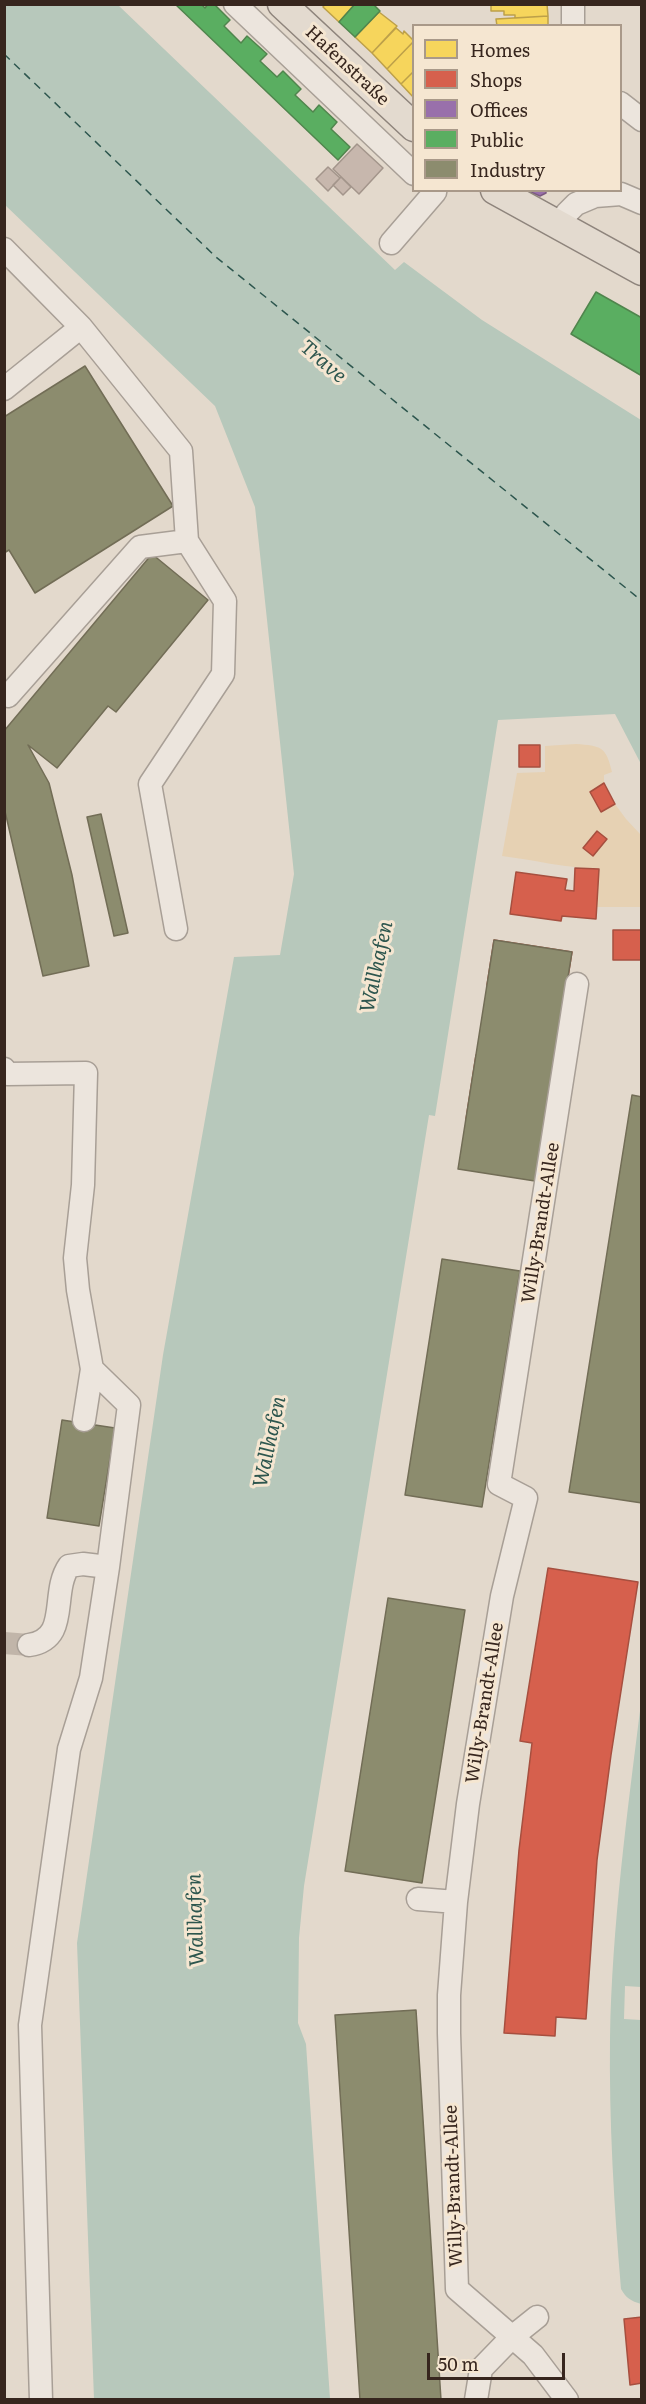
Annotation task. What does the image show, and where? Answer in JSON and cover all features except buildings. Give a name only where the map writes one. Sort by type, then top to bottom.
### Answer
[{"type":"main road","name":"Hafenstraße","points":[[282,4],[412,126]]},
{"type":"main road","points":[[499,192],[642,271]]},
{"type":"street","points":[[235,4],[412,172]]},
{"type":"street","points":[[573,4],[573,24]]},
{"type":"street","points":[[622,104],[642,120]]},
{"type":"street","points":[[391,243],[435,192]]},
{"type":"street","points":[[558,225],[576,204],[595,196],[621,194],[642,202]]},
{"type":"street","points":[[4,249],[81,327],[181,451],[188,541],[225,601],[223,674],[150,784],[176,929]]},
{"type":"street","points":[[4,389],[81,327]]},
{"type":"street","points":[[6,696],[140,547],[188,541]]},
{"type":"street","name":"Willy-Brandt-Allee","points":[[567,2400],[533,2355],[457,2289],[456,2084],[449,1995],[456,1902],[468,1804],[502,1596],[526,1498],[499,1484],[577,984]]},
{"type":"street","points":[[4,1069],[7,1074],[86,1073],[83,1185],[75,1258],[92,1369],[84,1420]]},
{"type":"street","points":[[40,2400],[30,2025],[69,1749],[91,1678],[129,1406],[92,1369]]},
{"type":"street","points":[[29,1645],[42,1643],[51,1636],[56,1620],[62,1575],[69,1566],[83,1564],[108,1567]]},
{"type":"street","points":[[418,1899],[456,1902]]},
{"type":"street","points":[[476,2400],[481,2369],[512,2337],[537,2317]]},
{"type":"sand","points":[[576,744],[601,749],[610,763],[612,772],[604,775],[604,783],[590,793],[601,812],[615,804],[641,835],[641,907],[596,907],[598,869],[562,866],[502,856],[517,773],[545,772],[545,746]]},
{"type":"water","points":[[4,5],[118,5],[395,270],[404,262],[482,320],[641,420],[641,764],[615,714],[498,720],[435,1116],[429,1115],[304,1886],[299,1938],[298,2023],[306,2044],[330,2399],[94,2399],[77,1943],[163,1355],[234,957],[280,955],[294,874],[255,507],[215,406],[5,205]]},
{"type":"water","points":[[641,1703],[641,2304],[629,2299],[621,2289],[612,2164],[610,2038],[617,1912]]},
{"type":"pier","points":[[625,1986],[641,1987],[641,2020],[624,2019]]},
{"type":"ferry route","points":[[4,54],[216,257],[642,601]]},
{"type":"tunnel","points":[[4,1643],[29,1645]]},
{"type":"water label","name":"Trave","points":[[323,362]]},
{"type":"water label","name":"Wallhafen","points":[[377,967]]},
{"type":"water label","name":"Wallhafen","points":[[270,1442]]},
{"type":"water label","name":"Wallhafen","points":[[196,1920]]}]
